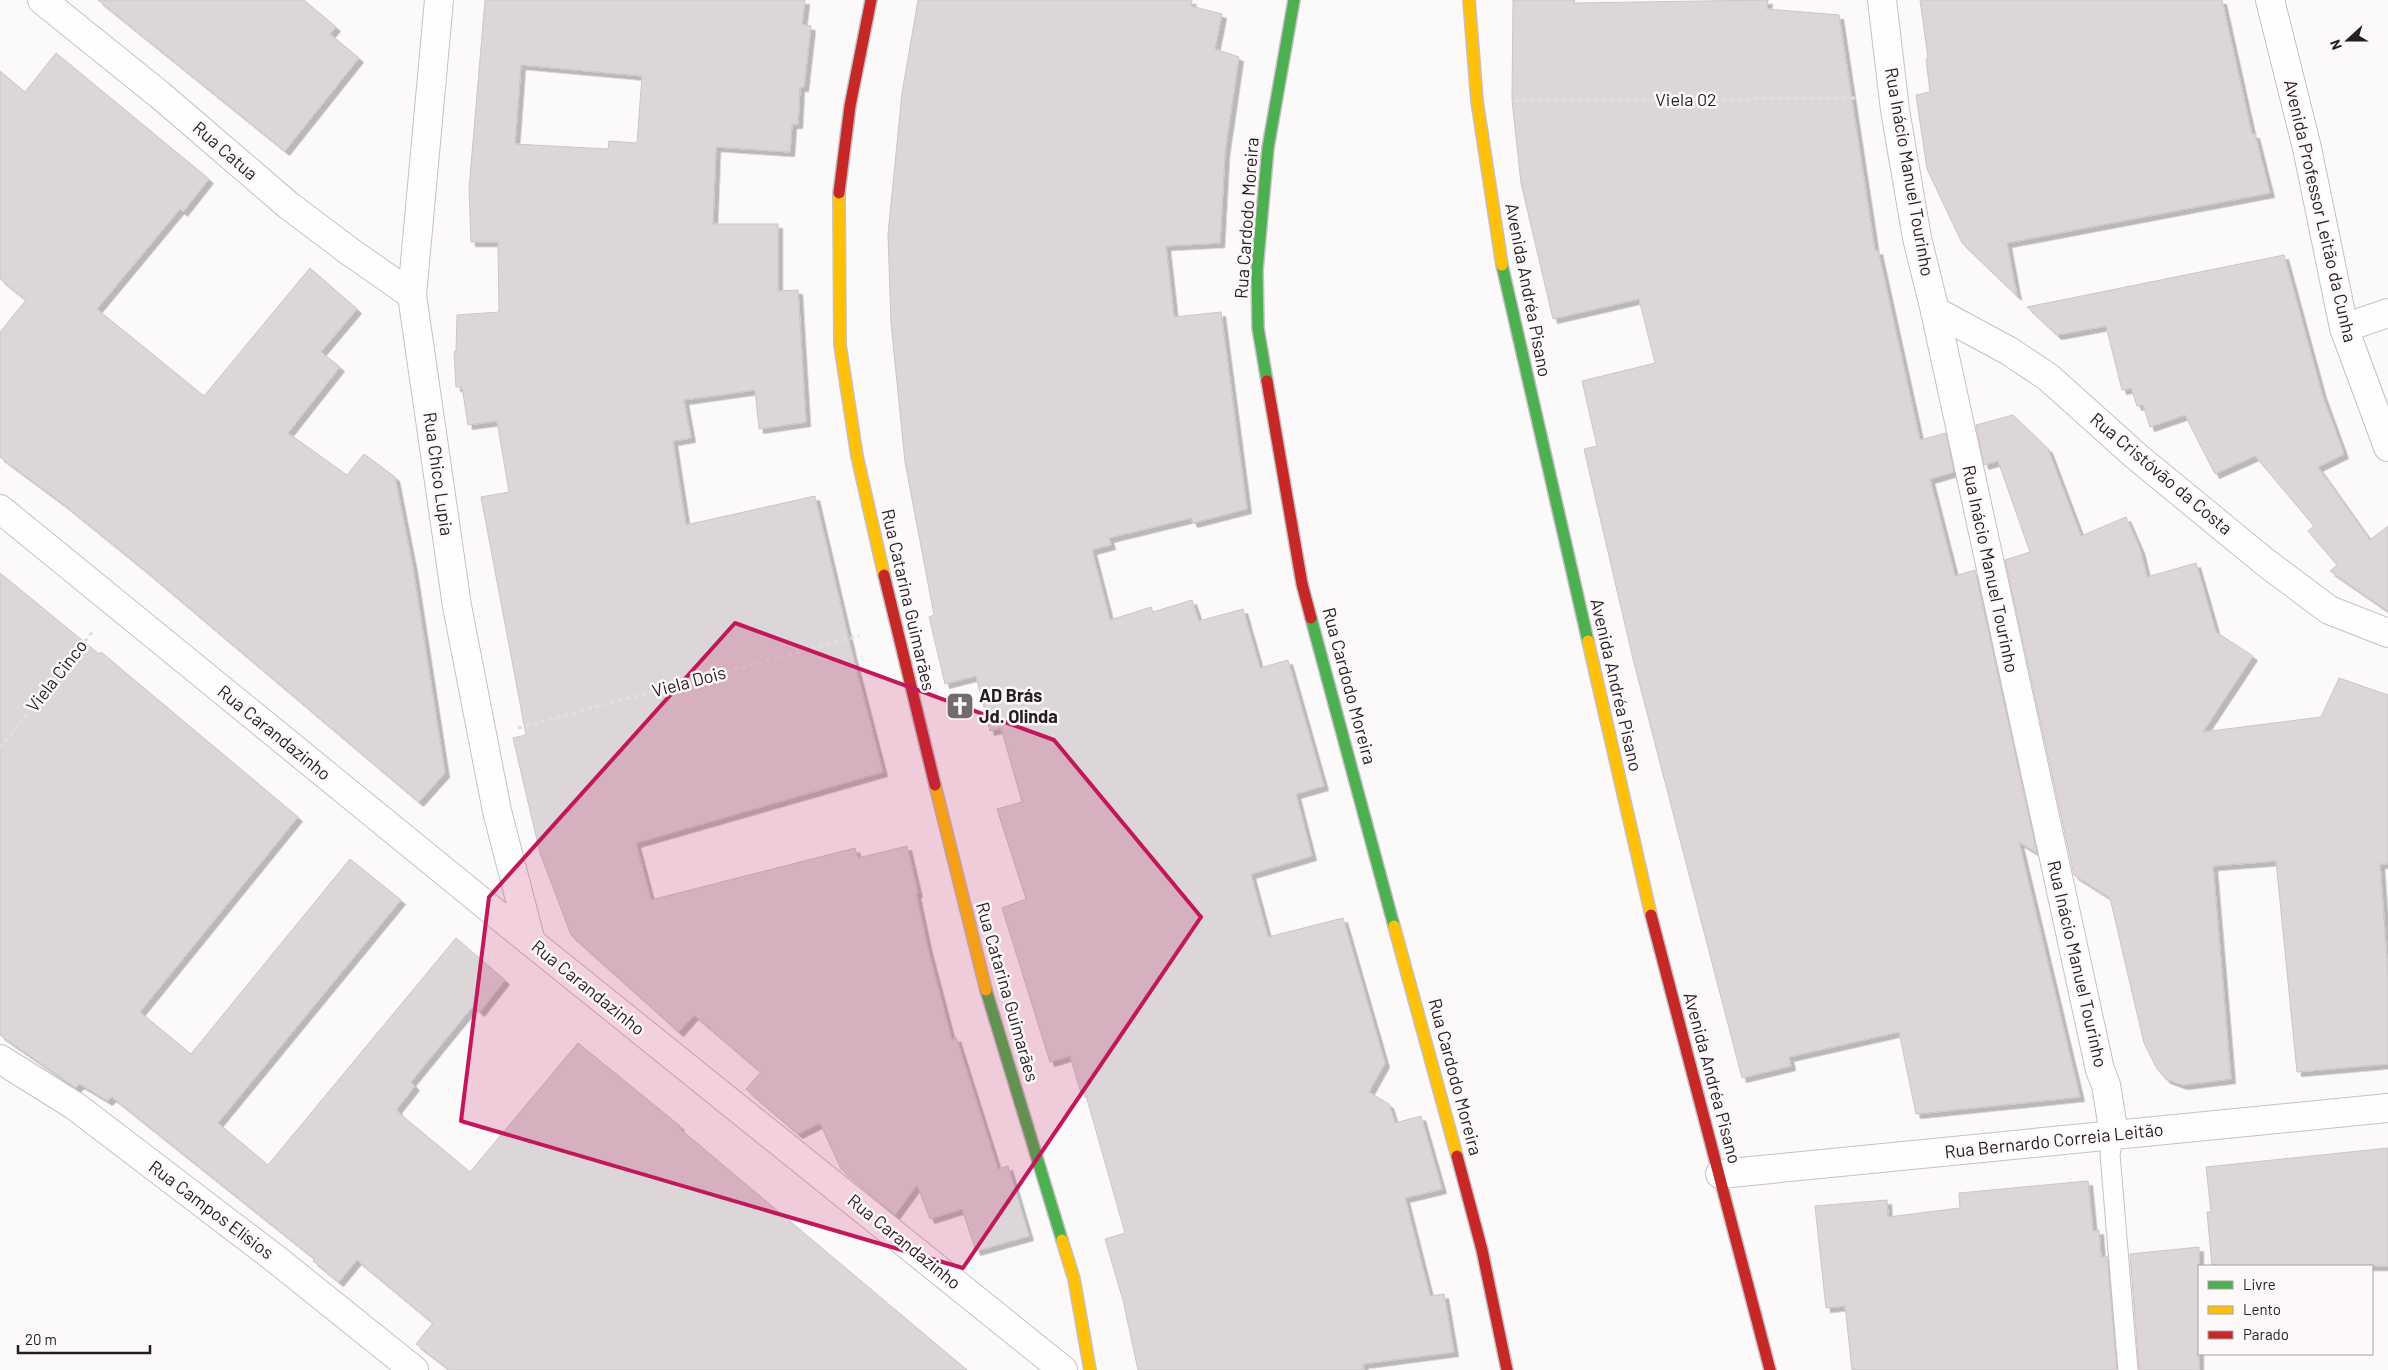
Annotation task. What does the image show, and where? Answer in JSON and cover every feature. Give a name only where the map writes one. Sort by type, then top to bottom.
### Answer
[{"type":"street","name":"Rua Catua","points":[[42,0],[160,95],[288,205],[348,251],[412,295]]},
{"type":"street","name":"Rua Chico Lupia","points":[[439,0],[412,295],[457,606],[497,811],[531,942]]},
{"type":"street","name":"Rua Catarina Guimarães","points":[[871,0],[850,106],[839,196],[840,345],[857,456],[896,626],[986,988],[1074,1279],[1090,1370]]},
{"type":"street","name":"Rua Cardodo Moreira","points":[[1294,0],[1268,148],[1257,270],[1258,328],[1302,584],[1480,1240],[1508,1370]]},
{"type":"street","name":"Avenida Andréa Pisano","points":[[1469,0],[1477,101],[1505,279],[1657,943],[1720,1174],[1770,1370]]},
{"type":"street","name":"Rua Inácio Manuel Tourinho","points":[[1882,0],[1917,238],[1935,312],[2100,1070],[2106,1085],[2114,1134]]},
{"type":"street","name":"Avenida Professor Leitão da Cunha","points":[[2270,0],[2307,148],[2344,328],[2388,446]]},
{"type":"street","name":"Rua Cristóvão da Costa","points":[[1935,312],[2009,351],[2048,376],[2136,456],[2266,562],[2329,610],[2388,633]]},
{"type":"street","points":[[2344,328],[2388,313]]},
{"type":"street","name":"Rua Carandazinho","points":[[0,509],[531,942],[1063,1370]]},
{"type":"street","name":"Rua Campos Elísios","points":[[0,1059],[75,1106],[278,1260],[414,1370]]},
{"type":"street","name":"Rua Bernardo Correia Leitão","points":[[1720,1174],[2388,1108]]},
{"type":"lane","points":[[2114,1134],[2110,1154],[2128,1370]]},
{"type":"path","name":"Viela 02","points":[[1477,101],[1895,98]]},
{"type":"path","name":"Viela Cinco","points":[[0,748],[115,604]]},
{"type":"path","name":"Viela Dois","points":[[483,738],[896,626]]},
{"type":"highlighted area","points":[[735,623],[1054,740],[1201,917],[963,1268],[461,1121],[489,897]]},
{"type":"building","points":[[98,0],[304,0],[336,27],[330,34],[359,58],[285,151]]},
{"type":"building","points":[[485,0],[805,0],[802,25],[811,26],[804,87],[800,87],[798,124],[792,124],[790,152],[716,147],[713,224],[778,224],[778,291],[798,290],[806,422],[759,429],[755,390],[684,400],[691,438],[673,441],[686,525],[815,496],[852,653],[883,772],[636,843],[651,900],[855,848],[858,858],[907,846],[928,949],[952,1040],[956,1037],[998,1169],[1008,1166],[1029,1236],[976,1251],[962,1209],[930,1219],[917,1185],[895,1215],[841,1169],[820,1123],[798,1134],[746,1089],[761,1072],[694,1015],[679,1032],[571,935],[540,853],[513,738],[526,735],[481,497],[509,492],[497,421],[468,425],[462,387],[456,387],[454,352],[456,351],[457,315],[499,312],[498,242],[471,242],[469,189]],"holes":[[[521,65],[642,76],[637,143],[609,141],[608,149],[515,144]]]},
{"type":"building","points":[[918,0],[1192,0],[1191,6],[1222,14],[1215,49],[1239,57],[1225,152],[1220,243],[1166,246],[1174,317],[1221,312],[1247,509],[1193,523],[1191,518],[1109,538],[1111,545],[1092,550],[1110,620],[1151,607],[1153,612],[1192,600],[1199,621],[1243,609],[1260,668],[1288,660],[1324,786],[1296,794],[1312,856],[1251,874],[1268,937],[1343,918],[1385,1063],[1369,1092],[1389,1104],[1395,1123],[1421,1116],[1442,1189],[1405,1198],[1430,1296],[1444,1294],[1454,1352],[1363,1364],[1364,1370],[1138,1370],[1123,1300],[1105,1239],[1125,1233],[1085,1092],[1081,1093],[1070,1056],[1050,1062],[1002,908],[1026,899],[997,809],[1022,802],[1001,728],[990,731],[976,676],[945,684],[929,617],[934,615],[905,462],[891,323],[888,234],[902,93]]},
{"type":"building","points":[[1513,0],[1575,0],[1574,3],[1768,0],[1767,9],[1839,15],[1875,251],[1878,250],[1920,440],[1946,433],[1954,472],[1930,479],[1955,576],[1975,570],[2037,853],[2019,842],[2080,1097],[1916,1114],[1899,1032],[1789,1057],[1791,1066],[1742,1078],[1633,659],[1584,449],[1597,446],[1582,381],[1655,363],[1639,299],[1553,319],[1521,183],[1512,100]]},
{"type":"building","points":[[1920,0],[2222,0],[2252,134],[2255,134],[2270,193],[2007,243],[2017,296],[1962,243],[1927,169],[1916,95],[1930,92],[1926,59],[1928,58]]},
{"type":"building","points":[[56,53],[209,179],[183,212],[180,209],[97,309],[204,396],[310,268],[357,309],[321,352],[340,367],[288,433],[347,475],[364,454],[395,477],[413,568],[445,773],[419,802],[141,567],[62,503],[0,457],[0,332],[26,300],[0,279],[0,71],[25,92]]},
{"type":"building","points":[[2284,255],[2322,394],[2344,454],[2318,467],[2370,540],[2388,526],[2388,611],[2330,571],[2337,565],[2308,531],[2314,526],[2255,456],[2215,474],[2185,415],[2150,427],[2143,405],[2137,406],[2131,388],[2122,390],[2106,326],[2057,335],[2027,307]]},
{"type":"building","points":[[2013,415],[2048,449],[2081,536],[2126,517],[2140,549],[2147,577],[2196,563],[2216,632],[2253,656],[2203,732],[2321,717],[2339,678],[2388,695],[2388,864],[2380,864],[2388,974],[2388,1064],[2297,1072],[2276,861],[2213,866],[2231,1079],[2183,1085],[2166,1079],[2157,1069],[2144,1043],[2110,898],[2074,875],[2005,560],[2030,552],[1998,461],[1984,465],[1976,425]]},
{"type":"building","points":[[0,573],[99,654],[101,652],[298,817],[140,1012],[191,1054],[350,859],[401,900],[218,1123],[268,1165],[456,938],[505,980],[480,1012],[473,1006],[411,1082],[415,1086],[397,1109],[399,1113],[470,1172],[578,1043],[680,1126],[679,1128],[967,1370],[450,1370],[416,1344],[433,1323],[357,1260],[339,1282],[313,1261],[315,1259],[112,1097],[108,1101],[80,1084],[76,1088],[0,1035]]},
{"type":"building","points":[[2388,1148],[2388,1266],[2212,1265],[2207,1212],[2211,1212],[2206,1167]]},
{"type":"building","points":[[2088,1181],[2093,1231],[2099,1230],[2101,1257],[2107,1256],[2117,1370],[1852,1370],[1845,1306],[1826,1308],[1815,1206],[1887,1200],[1888,1217],[1960,1208],[1959,1193]]},
{"type":"building","points":[[2199,1247],[2199,1370],[2139,1370],[2130,1254]]},
{"type":"traffic: fast","points":[[1267,381],[1258,328],[1257,270],[1268,148],[1294,0]]},
{"type":"traffic: fast","points":[[1502,265],[1588,641]]},
{"type":"traffic: fast","points":[[1311,618],[1394,926]]},
{"type":"traffic: fast","points":[[986,990],[1062,1240]]},
{"type":"traffic: slow","points":[[1469,0],[1477,101],[1502,265]]},
{"type":"traffic: slow","points":[[839,193],[840,345],[857,456],[884,575]]},
{"type":"traffic: slow","points":[[1588,641],[1651,915]]},
{"type":"traffic: slow","points":[[935,785],[986,990]]},
{"type":"traffic: slow","points":[[1394,926],[1457,1156]]},
{"type":"traffic: slow","points":[[1062,1240],[1074,1279],[1090,1370]]},
{"type":"traffic: jam","points":[[839,193],[850,106],[871,0]]},
{"type":"traffic: jam","points":[[1267,381],[1302,584],[1311,618]]},
{"type":"traffic: jam","points":[[884,575],[935,785]]},
{"type":"traffic: jam","points":[[1651,915],[1770,1370]]},
{"type":"traffic: jam","points":[[1457,1156],[1482,1250],[1507,1370]]},
{"type":"place","name":"AD Brás Jd. Olinda","points":[[960,706]]}]
